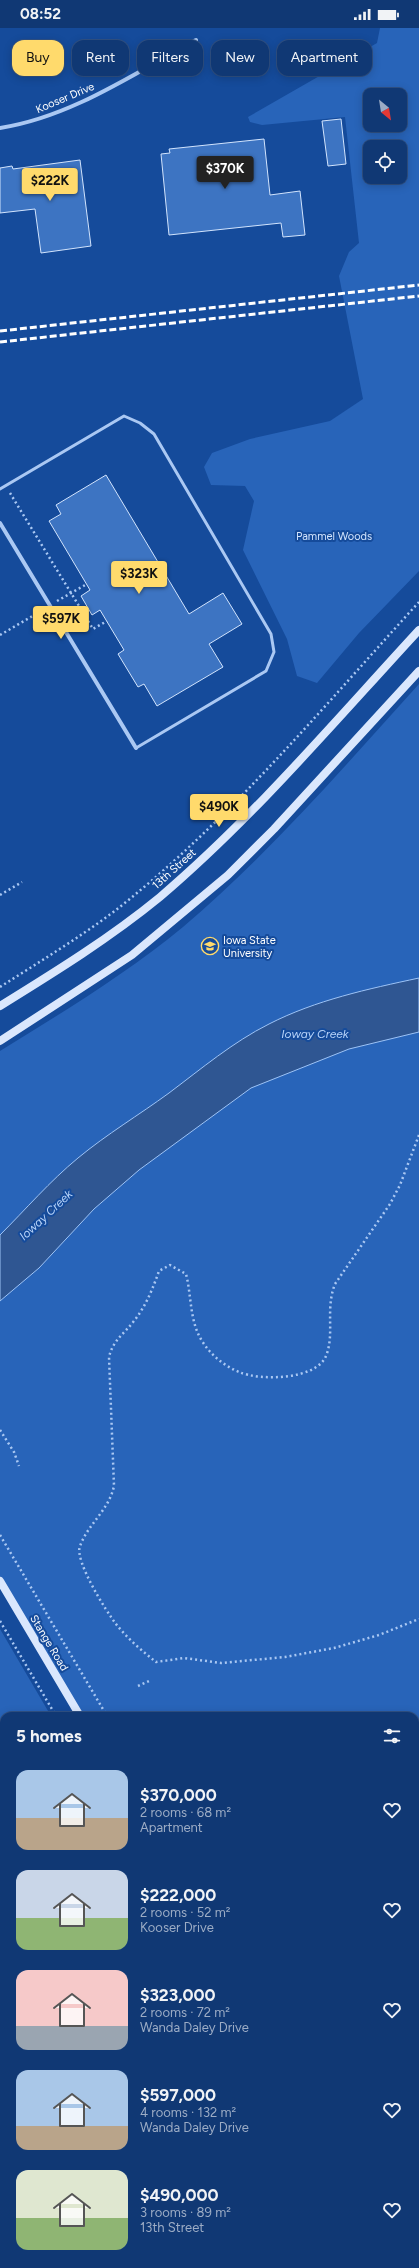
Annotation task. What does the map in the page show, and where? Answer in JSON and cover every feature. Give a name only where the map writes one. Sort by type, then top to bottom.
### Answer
[{"type":"main road","name":"13th Street","points":[[0,1006],[113,932],[160,897],[250,812],[419,630]]},
{"type":"main road","points":[[0,1041],[132,955],[228,875],[274,829],[419,671]]},
{"type":"main road","name":"Stange Road","points":[[0,1581],[78,1712]]},
{"type":"street","name":"Kooser Drive","points":[[0,128],[37,120],[63,111],[89,99],[137,73]]},
{"type":"street","points":[[0,523],[136,748]]},
{"type":"lane","points":[[0,489],[124,416],[140,422],[154,434],[271,634],[274,652],[266,671],[136,748]]},
{"type":"path","points":[[6,486],[93,629],[107,621]]},
{"type":"path","points":[[0,986],[78,937],[115,910],[221,818],[419,602]]},
{"type":"path","points":[[0,895],[22,882]]},
{"type":"path","points":[[419,1135],[400,1185],[390,1204],[335,1284],[330,1297],[329,1338],[326,1356],[319,1366],[305,1374],[255,1376],[241,1372],[220,1361],[203,1343],[196,1329],[186,1274],[170,1265],[159,1271],[150,1295],[141,1310],[112,1346],[109,1357],[114,1486],[112,1499],[79,1546],[78,1557],[85,1572],[116,1624],[142,1651],[156,1662],[184,1658],[221,1663],[285,1657],[334,1648],[378,1635],[419,1619]]},
{"type":"path","points":[[0,1430],[14,1452],[19,1466]]},
{"type":"path","points":[[0,1535],[105,1712]]},
{"type":"path","points":[[0,1621],[54,1712]]},
{"type":"path","points":[[138,1686],[149,1681]]},
{"type":"green space","name":"Pammel Woods","points":[[380,28],[419,28],[419,571],[359,633],[317,683],[297,676],[287,639],[243,550],[254,501],[245,486],[211,485],[204,467],[212,453],[250,439],[330,421],[363,399],[339,276],[349,252],[359,243],[345,117],[262,125],[250,122],[248,117],[319,76],[372,76],[372,46],[377,43]]},
{"type":"green space","points":[[419,684],[419,1712],[78,1712],[0,1581],[0,1051],[117,977],[183,927],[245,870],[334,779]]},
{"type":"green space","points":[[0,1629],[49,1712],[0,1712]]},
{"type":"water","name":"Ioway Creek","points":[[419,978],[419,1032],[349,1049],[251,1088],[139,1170],[94,1209],[39,1268],[0,1301],[0,1235],[38,1195],[89,1149],[169,1093],[230,1047],[269,1024],[305,1008],[342,996]]},
{"type":"building","points":[[341,119],[346,164],[328,166],[322,121]]},
{"type":"building","points":[[264,139],[270,195],[300,191],[305,235],[283,237],[281,223],[169,235],[161,154],[170,153],[169,149]]},
{"type":"building","points":[[80,160],[91,246],[41,253],[35,209],[0,213],[0,168],[12,166],[13,169]]},
{"type":"building","points":[[106,475],[189,614],[223,593],[242,624],[209,644],[223,667],[157,706],[144,684],[138,687],[118,654],[124,650],[100,610],[92,615],[81,596],[90,590],[49,521],[61,514],[56,505]]},
{"type":"railway","points":[[0,331],[419,285]]},
{"type":"railway","points":[[0,342],[419,296]]},
{"type":"place","name":"Iowa State University","points":[[210,946]]}]
